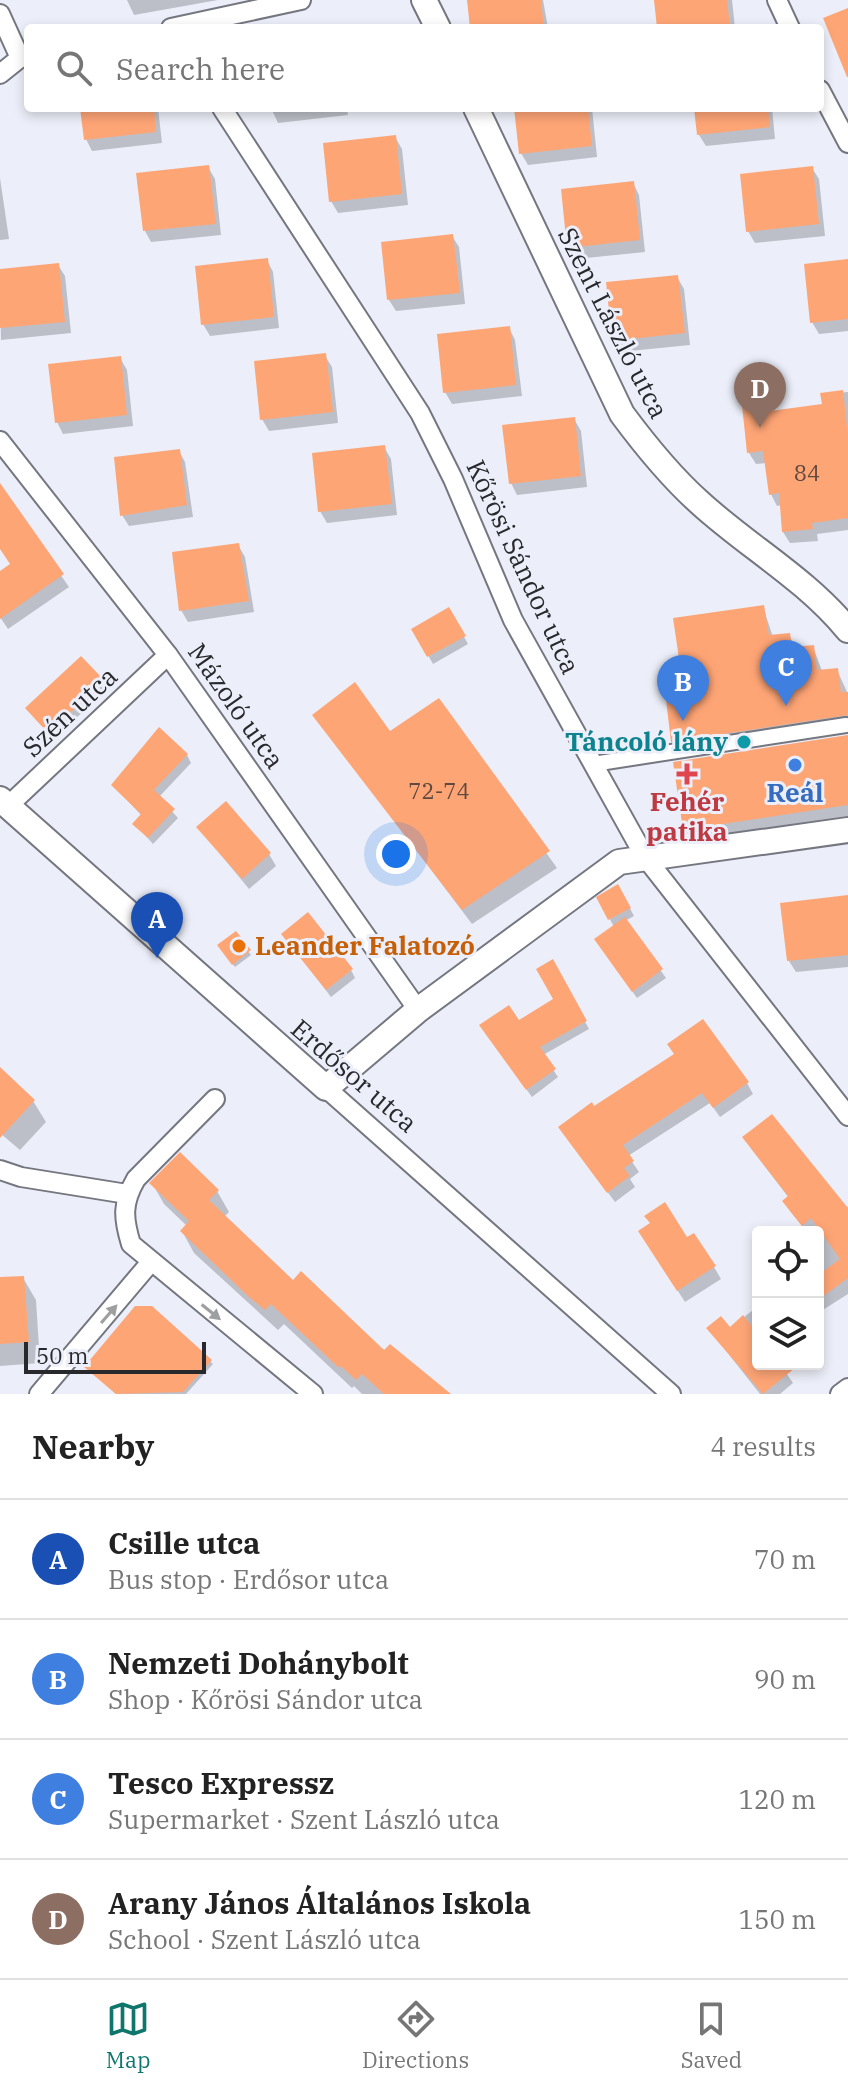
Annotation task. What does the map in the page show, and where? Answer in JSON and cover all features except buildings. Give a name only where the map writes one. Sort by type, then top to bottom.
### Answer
[{"type":"street","points":[[190,24],[301,0]]},
{"type":"street","points":[[424,0],[436,24]]},
{"type":"street","points":[[777,0],[788,24]]},
{"type":"street","points":[[0,14],[24,58],[0,74]]},
{"type":"street","points":[[824,98],[848,143]]},
{"type":"street","name":"Kőrösi Sándor utca","points":[[225,112],[420,413],[453,479],[513,620],[645,857],[848,1116]]},
{"type":"street","name":"Szent László utca","points":[[478,112],[622,414],[646,446],[700,503],[774,559],[830,609],[848,630]]},
{"type":"street","name":"Mázoló utca","points":[[0,441],[168,655],[418,1010]]},
{"type":"street","name":"Szén utca","points":[[4,803],[168,655]]},
{"type":"street","points":[[593,764],[846,725]]},
{"type":"street","name":"Erdősor utca","points":[[4,803],[671,1394]]},
{"type":"street","points":[[326,1088],[418,1010],[596,875],[619,862],[848,830]]},
{"type":"street","points":[[215,1099],[136,1179],[123,1206],[128,1235],[131,1244],[150,1263],[313,1394]]},
{"type":"street","points":[[0,1170],[21,1177],[127,1194]]},
{"type":"street","points":[[39,1394],[150,1263]]},
{"type":"street","points":[[840,1394],[848,1388]]},
{"type":"place","name":"Arany János Általános Iskola","points":[[760,428]]},
{"type":"place","name":"Tesco Expressz","points":[[786,706]]},
{"type":"place","name":"Nemzeti Dohánybolt","points":[[683,721]]},
{"type":"place","name":"Táncoló lány","points":[[744,742]]},
{"type":"place","name":"Reál","points":[[795,765]]},
{"type":"place","name":"Fehér patika","points":[[687,774]]},
{"type":"place","name":"Leander Falatozó","points":[[239,946]]},
{"type":"place","name":"Csille utca","points":[[157,958]]}]
